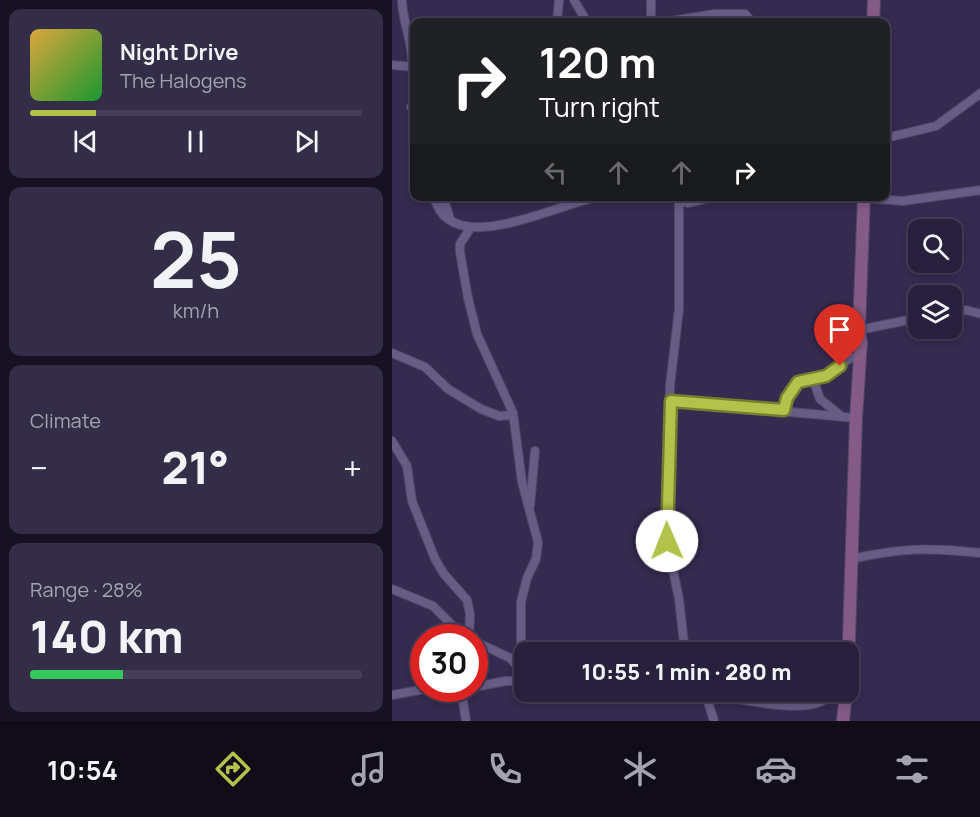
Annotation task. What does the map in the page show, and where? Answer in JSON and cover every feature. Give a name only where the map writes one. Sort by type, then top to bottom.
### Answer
[{"type":"main road","points":[[873,18],[874,0]]},
{"type":"main road","points":[[849,642],[858,357],[862,342],[859,330],[864,201]]},
{"type":"main road","points":[[843,721],[845,702]]},
{"type":"street","points":[[402,0],[410,38]]},
{"type":"street","points":[[557,18],[559,0]]},
{"type":"street","points":[[574,0],[585,18]]},
{"type":"street","points":[[651,0],[651,18]]},
{"type":"street","points":[[691,18],[729,12],[745,14],[748,18]]},
{"type":"street","points":[[392,65],[410,67]]},
{"type":"street","points":[[890,137],[935,126],[980,93]]},
{"type":"street","points":[[890,200],[903,201],[980,190]]},
{"type":"street","points":[[436,201],[441,212],[450,220],[471,227],[513,223],[551,209],[584,201]]},
{"type":"street","points":[[444,201],[450,220]]},
{"type":"street","points":[[680,201],[679,309],[670,386],[667,541],[684,642]]},
{"type":"street","points":[[471,227],[460,244],[468,298],[477,334],[513,415],[522,482],[538,542],[536,559],[527,578],[521,602],[522,642]]},
{"type":"street","points":[[962,311],[980,314]]},
{"type":"street","points":[[859,330],[908,320]]},
{"type":"street","points":[[392,353],[416,362],[448,389],[514,426]]},
{"type":"street","points":[[784,410],[787,398],[798,382],[826,376],[852,357],[858,357]]},
{"type":"street","points":[[813,379],[820,399],[842,416]]},
{"type":"street","points":[[671,401],[856,418]]},
{"type":"street","points":[[499,416],[513,415]]},
{"type":"street","points":[[392,441],[407,466],[412,501],[435,559],[444,574],[467,600],[470,624]]},
{"type":"street","points":[[530,513],[535,451]]},
{"type":"street","points":[[851,560],[904,548],[946,548],[980,553]]},
{"type":"street","points":[[392,589],[433,606],[454,624]]},
{"type":"street","points":[[488,648],[514,662]]},
{"type":"street","points":[[488,685],[514,682]]},
{"type":"street","points":[[392,695],[410,692]]},
{"type":"street","points":[[465,702],[466,721]]},
{"type":"street","points":[[707,702],[714,721]]},
{"type":"street","points":[[752,702],[799,712],[820,708],[827,702]]},
{"type":"route","points":[[667,541],[667,475],[671,401],[710,406],[784,410],[787,398],[798,382],[826,376],[840,366]]}]
